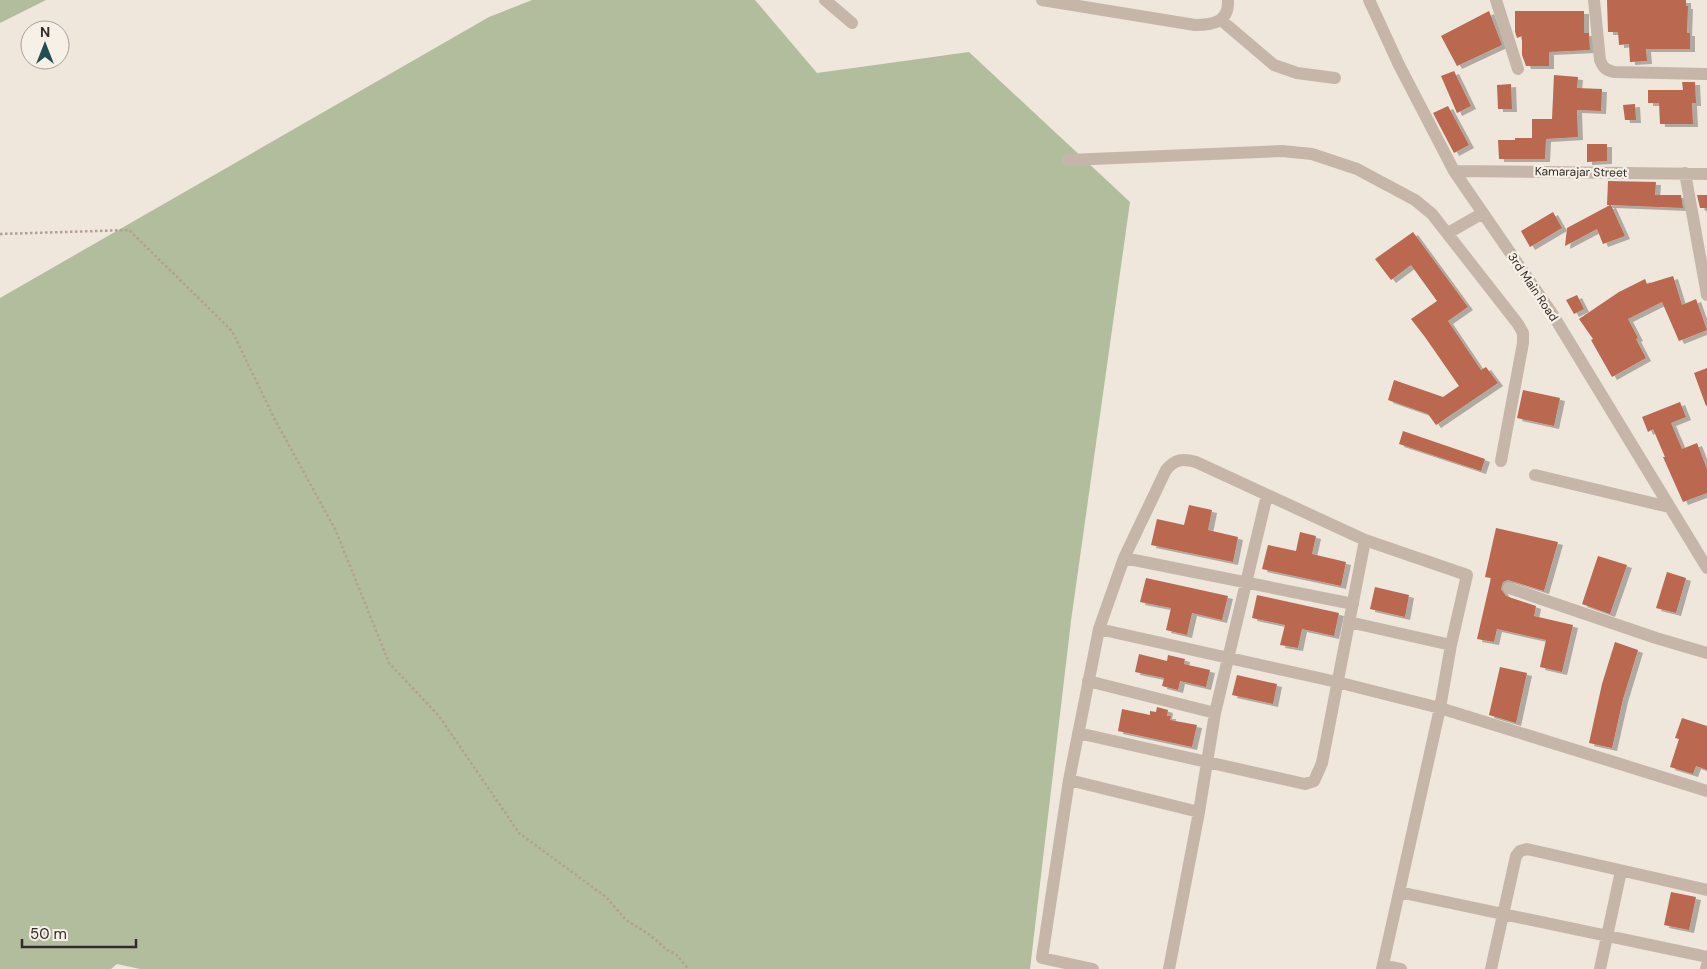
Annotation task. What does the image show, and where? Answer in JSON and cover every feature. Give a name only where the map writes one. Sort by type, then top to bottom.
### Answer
[{"type":"street","points":[[825,0],[852,23]]},
{"type":"street","points":[[1042,0],[1195,25],[1209,25],[1221,20],[1226,14],[1228,0]]},
{"type":"street","name":"3rd Main Road","points":[[1369,0],[1399,65],[1454,171],[1553,315],[1669,506],[1701,548],[1707,568]]},
{"type":"street","points":[[1496,0],[1518,69]]},
{"type":"street","points":[[1594,0],[1600,60],[1602,67],[1607,71],[1707,74]]},
{"type":"street","points":[[1221,20],[1274,65],[1297,73],[1335,78]]},
{"type":"street","points":[[1068,160],[1282,151],[1312,154],[1357,169],[1415,200],[1432,214],[1448,233],[1523,333],[1523,343],[1501,461]]},
{"type":"street","name":"Kamarajar Street","points":[[1454,171],[1707,174]]},
{"type":"street","points":[[1685,173],[1707,296]]},
{"type":"street","points":[[1448,233],[1483,213]]},
{"type":"street","points":[[1093,969],[1041,964],[1069,780],[1100,629],[1124,558],[1166,470],[1175,461],[1181,459],[1196,462],[1365,540],[1467,575],[1451,645],[1440,708],[1382,967],[1401,969]]},
{"type":"street","points":[[1535,475],[1669,506]]},
{"type":"street","points":[[1170,969],[1208,762],[1215,713],[1267,495]]},
{"type":"street","points":[[1078,733],[1305,784],[1314,781],[1322,763],[1365,540]]},
{"type":"street","points":[[1124,558],[1353,604]]},
{"type":"street","points":[[1509,588],[1656,638],[1707,653]]},
{"type":"street","points":[[1349,622],[1451,645]]},
{"type":"street","points":[[1100,629],[1337,682],[1440,708],[1707,791]]},
{"type":"street","points":[[1088,682],[1215,713]]},
{"type":"street","points":[[1069,780],[1199,812]]},
{"type":"street","points":[[1491,969],[1516,856],[1520,851],[1527,849],[1707,890]]},
{"type":"street","points":[[1600,969],[1621,870]]},
{"type":"street","points":[[1399,892],[1707,957]]},
{"type":"path","points":[[0,234],[129,230],[232,331],[274,418],[336,531],[389,663],[439,716],[519,834],[606,897],[626,920],[650,935],[667,950],[676,954],[688,969]]},
{"type":"green space","points":[[0,0],[46,0],[0,23]]},
{"type":"green space","points":[[532,0],[755,0],[817,73],[969,52],[1130,202],[1071,621],[1030,969],[140,969],[117,964],[111,969],[0,969],[0,298],[489,17]]},
{"type":"building","points":[[1607,0],[1686,0],[1686,6],[1688,6],[1687,33],[1690,33],[1690,49],[1646,49],[1647,61],[1630,62],[1629,44],[1619,45],[1618,32],[1608,32]]},
{"type":"building","points":[[1489,11],[1502,45],[1457,66],[1441,36]]},
{"type":"building","points":[[1515,11],[1584,11],[1584,33],[1589,33],[1590,50],[1549,52],[1549,66],[1526,66],[1522,55],[1522,36],[1517,38],[1515,32]]},
{"type":"building","points":[[1454,71],[1471,106],[1457,113],[1441,76]]},
{"type":"building","points":[[1554,75],[1578,77],[1577,88],[1602,89],[1601,111],[1577,110],[1578,137],[1546,139],[1545,159],[1499,159],[1498,140],[1532,138],[1532,119],[1552,119]]},
{"type":"building","points":[[1682,82],[1695,82],[1696,103],[1692,103],[1693,124],[1660,124],[1659,103],[1648,103],[1648,90],[1683,90]]},
{"type":"building","points":[[1511,84],[1512,109],[1498,109],[1497,85]]},
{"type":"building","points":[[1635,104],[1636,120],[1625,120],[1623,105]]},
{"type":"building","points":[[1448,106],[1469,145],[1454,153],[1433,113]]},
{"type":"building","points":[[1587,144],[1607,144],[1607,161],[1587,162]]},
{"type":"building","points":[[1608,181],[1656,182],[1655,195],[1681,195],[1683,208],[1611,205],[1625,236],[1603,244],[1597,229],[1565,246],[1567,228],[1610,205],[1607,205]]},
{"type":"building","points":[[1697,195],[1707,195],[1707,208],[1700,208]]},
{"type":"building","points":[[1553,212],[1562,228],[1530,247],[1521,231]]},
{"type":"building","points":[[1413,232],[1468,307],[1448,321],[1481,370],[1486,367],[1498,383],[1436,425],[1428,414],[1388,400],[1394,380],[1443,397],[1459,386],[1411,319],[1437,301],[1411,265],[1391,280],[1375,259]]},
{"type":"building","points":[[1673,276],[1682,305],[1696,299],[1707,330],[1679,341],[1662,302],[1628,319],[1646,358],[1612,377],[1591,340],[1593,339],[1579,319],[1619,292],[1645,279],[1647,284]]},
{"type":"building","points":[[1577,295],[1584,309],[1574,314],[1566,300]]},
{"type":"building","points":[[1707,368],[1707,405],[1706,406],[1694,373]]},
{"type":"building","points":[[1523,390],[1560,398],[1554,426],[1517,418]]},
{"type":"building","points":[[1680,402],[1686,417],[1671,423],[1682,449],[1697,443],[1707,469],[1707,493],[1683,502],[1653,429],[1648,432],[1642,417]]},
{"type":"building","points":[[1403,431],[1485,459],[1481,471],[1399,444]]},
{"type":"building","points":[[1189,505],[1212,510],[1208,530],[1238,537],[1233,562],[1151,545],[1157,519],[1184,525]]},
{"type":"building","points":[[1496,528],[1558,542],[1544,591],[1508,580],[1503,582],[1501,589],[1506,596],[1536,606],[1534,616],[1573,625],[1562,672],[1540,667],[1546,640],[1497,629],[1494,642],[1477,639],[1491,578],[1485,577]]},
{"type":"building","points":[[1300,532],[1316,536],[1312,554],[1346,562],[1341,586],[1262,569],[1268,545],[1296,551]]},
{"type":"building","points":[[1598,556],[1627,565],[1610,614],[1582,604]]},
{"type":"building","points":[[1667,572],[1686,578],[1676,613],[1656,608]]},
{"type":"building","points":[[1146,578],[1228,596],[1222,620],[1192,613],[1187,635],[1166,630],[1171,608],[1140,602]]},
{"type":"building","points":[[1375,587],[1409,595],[1405,617],[1370,609]]},
{"type":"building","points":[[1257,595],[1339,613],[1334,636],[1302,629],[1298,648],[1280,645],[1285,625],[1252,618]]},
{"type":"building","points":[[1615,642],[1638,650],[1623,699],[1612,748],[1589,743],[1602,684]]},
{"type":"building","points":[[1139,654],[1167,661],[1168,655],[1185,659],[1184,664],[1210,670],[1206,687],[1180,681],[1178,690],[1162,686],[1164,678],[1135,672]]},
{"type":"building","points":[[1500,667],[1527,673],[1516,723],[1489,715]]},
{"type":"building","points":[[1237,675],[1277,684],[1273,704],[1232,695]]},
{"type":"building","points":[[1157,707],[1168,710],[1167,716],[1171,716],[1170,720],[1197,725],[1192,747],[1118,731],[1122,709],[1150,715],[1150,711],[1156,712]]},
{"type":"building","points":[[1682,718],[1707,726],[1707,770],[1696,766],[1693,774],[1670,767],[1679,739],[1675,738]]},
{"type":"building","points":[[1671,892],[1696,897],[1689,930],[1664,925]]}]
